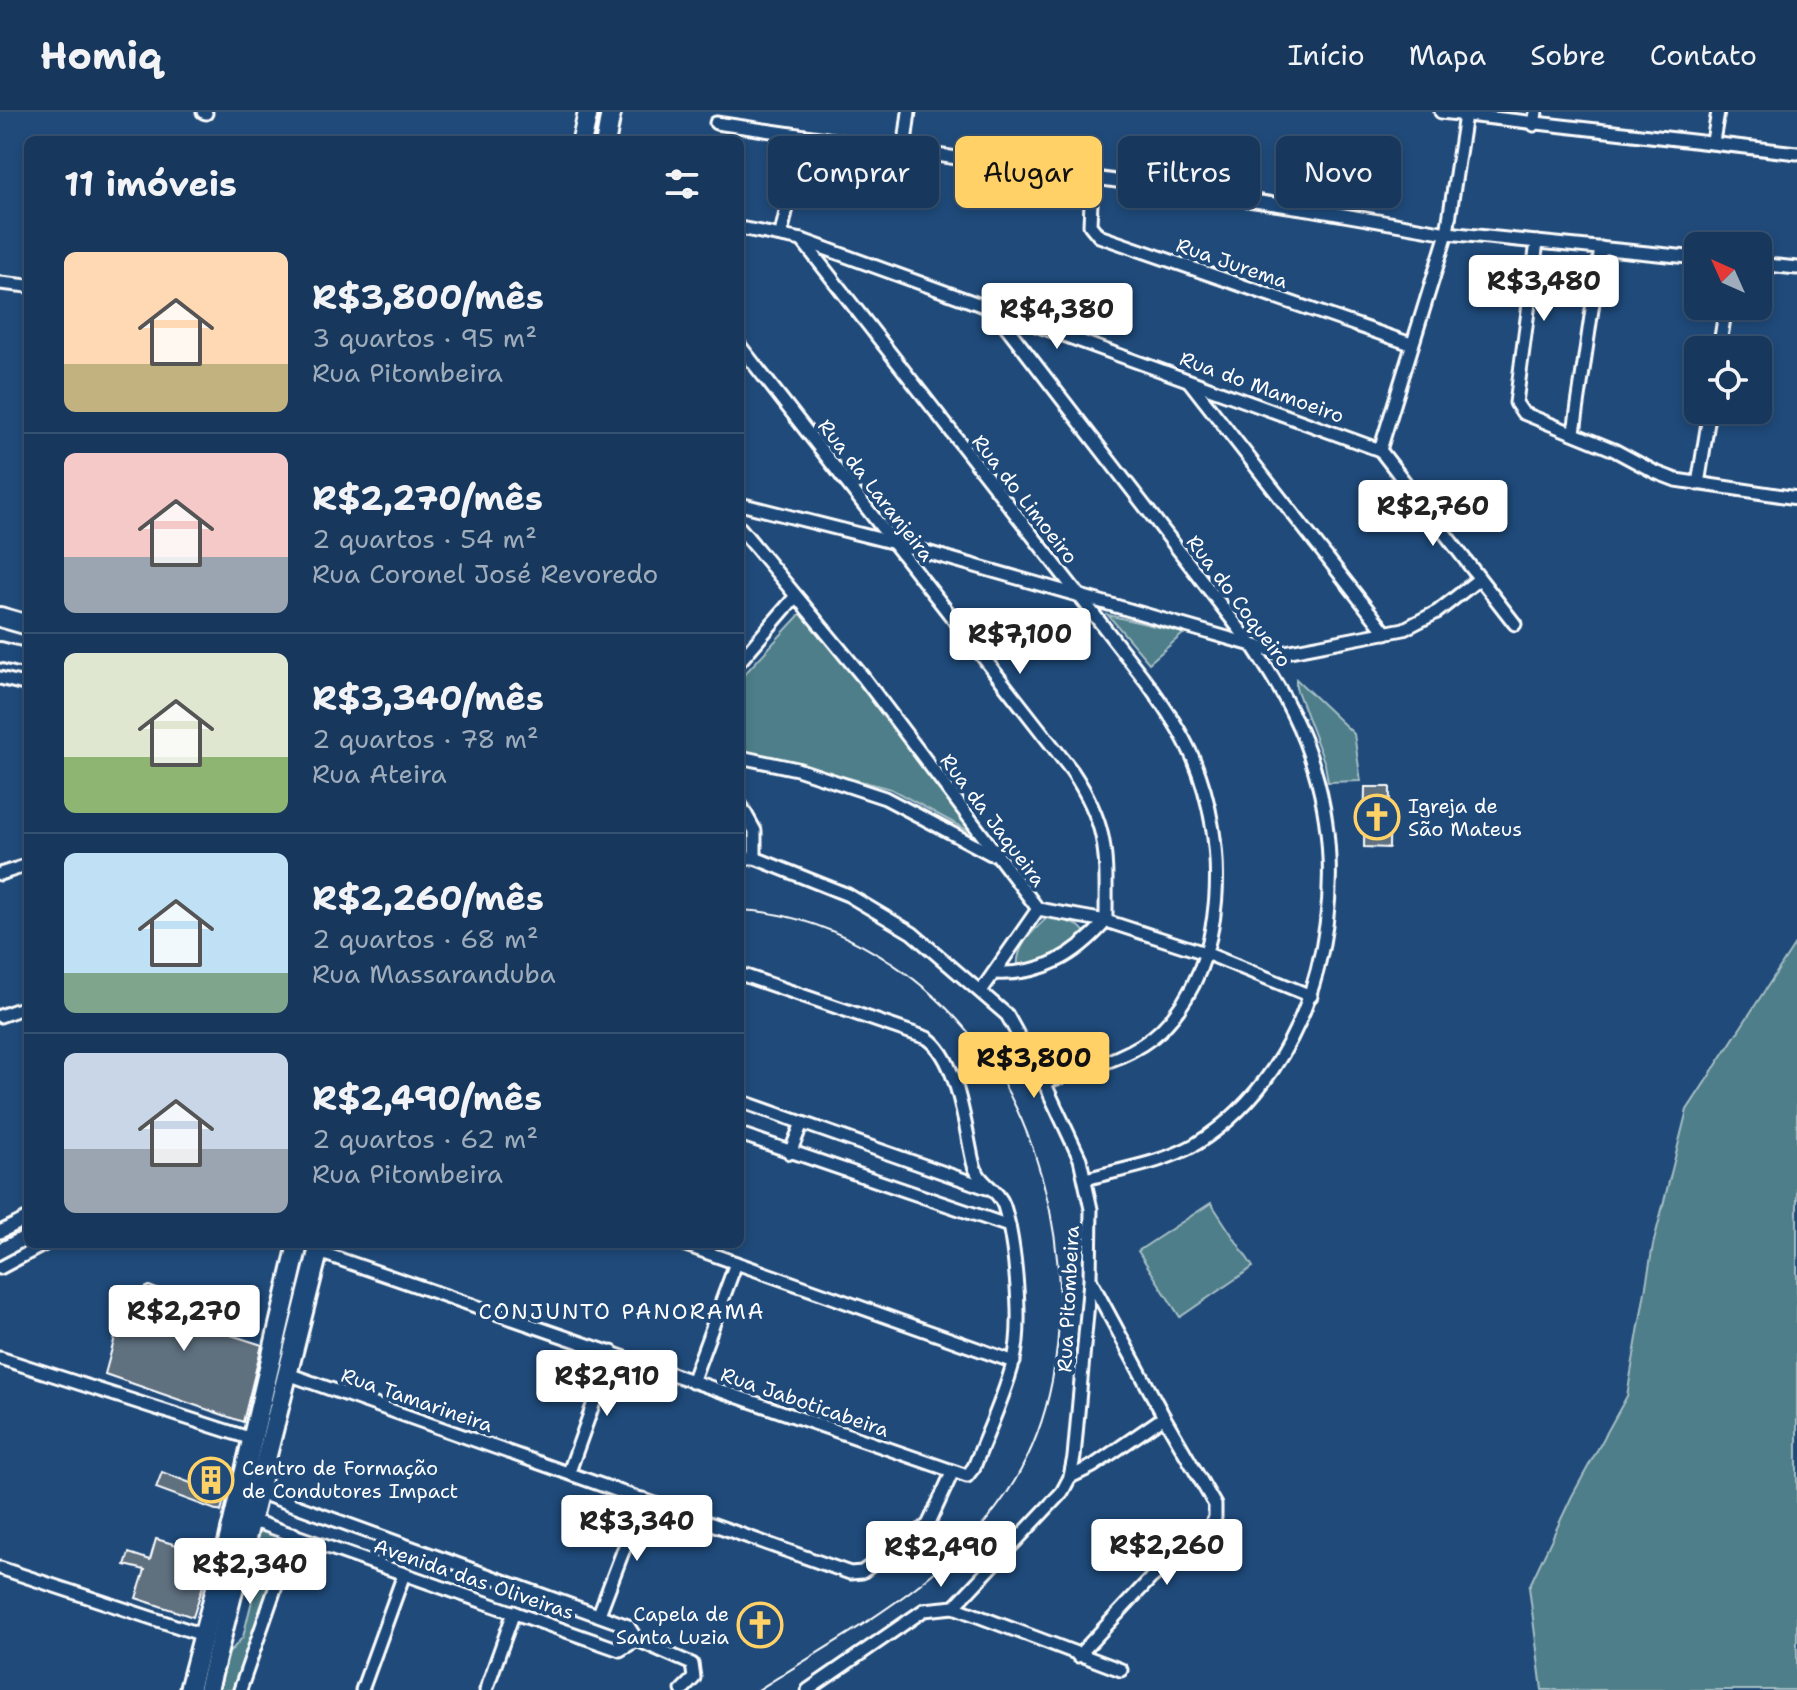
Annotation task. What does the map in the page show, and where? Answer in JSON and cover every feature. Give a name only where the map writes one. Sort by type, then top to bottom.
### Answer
[{"type":"main road","points":[[586,136],[588,112]]},
{"type":"main road","points":[[607,136],[611,112]]},
{"type":"main road","points":[[0,617],[24,624]]},
{"type":"main road","points":[[0,652],[24,657]]},
{"type":"main road","points":[[189,1690],[297,1248]]},
{"type":"main road","points":[[208,1690],[319,1248]]},
{"type":"street","points":[[906,136],[909,112]]},
{"type":"street","points":[[1441,112],[1797,153]]},
{"type":"street","points":[[1534,125],[1536,112]]},
{"type":"street","points":[[1713,141],[1718,112]]},
{"type":"street","points":[[1472,114],[1447,233],[1380,450],[1515,624]]},
{"type":"street","points":[[716,123],[797,136]]},
{"type":"street","points":[[1102,180],[1309,209],[1447,233],[1684,257]]},
{"type":"street","points":[[781,234],[787,208]]},
{"type":"street","name":"Rua Jurema","points":[[1091,208],[1090,225],[1099,236],[1411,344]]},
{"type":"street","name":"Rua do Mamoeiro","points":[[744,229],[802,240],[1380,450]]},
{"type":"street","name":"Rua do Limoeiro","points":[[802,240],[1149,685],[1178,726],[1194,760],[1214,833],[1213,915],[1208,954],[1185,1001],[1161,1030],[1140,1046],[1115,1058],[1044,1082]]},
{"type":"street","points":[[1537,242],[1516,403],[1523,413],[1574,432],[1655,472],[1698,484],[1797,498]]},
{"type":"street","points":[[1574,432],[1601,248]]},
{"type":"street","points":[[1772,265],[1797,268]]},
{"type":"street","points":[[0,283],[24,286]]},
{"type":"street","name":"Rua do Coqueiro","points":[[992,308],[1254,648],[1281,689],[1311,758],[1328,860],[1320,963],[1311,996],[1268,1074],[1222,1123],[1195,1144],[1160,1159],[1086,1179]]},
{"type":"street","name":"Rua da Laranjeira","points":[[744,351],[1090,798],[1101,823],[1106,852],[1106,921]]},
{"type":"street","points":[[1188,379],[1386,633]]},
{"type":"street","points":[[1698,484],[1708,424]]},
{"type":"street","points":[[744,505],[895,543],[1280,653],[1404,629],[1437,612],[1479,579]]},
{"type":"street","name":"Rua da Jaqueira","points":[[744,533],[863,677],[1038,909],[1106,921],[1208,954],[1311,996]]},
{"type":"street","points":[[744,656],[795,597]]},
{"type":"street","points":[[0,678],[24,684]]},
{"type":"street","points":[[744,758],[797,769],[885,798],[998,858]]},
{"type":"street","points":[[744,811],[755,831],[755,858]]},
{"type":"street","name":"Rua Pitombeira","points":[[744,858],[755,858],[877,910],[912,933],[981,991],[1014,1024],[1071,1138],[1086,1179],[1091,1209],[1090,1280],[1070,1477],[1050,1506],[954,1607]]},
{"type":"street","points":[[0,874],[24,866]]},
{"type":"street","points":[[981,991],[1038,909]]},
{"type":"street","points":[[995,973],[1015,974],[1059,961],[1077,950],[1106,921]]},
{"type":"street","points":[[744,975],[927,1038],[940,1051],[963,1110],[974,1166],[988,1188],[1002,1201],[1009,1226],[1018,1313],[1014,1362],[974,1467],[971,1472],[957,1474]]},
{"type":"street","points":[[0,1016],[24,1007]]},
{"type":"street","points":[[744,1102],[988,1188]]},
{"type":"street","points":[[790,1153],[802,1123]]},
{"type":"street","points":[[744,1136],[1009,1226]]},
{"type":"street","points":[[0,1232],[24,1220]]},
{"type":"street","points":[[0,1268],[38,1248]]},
{"type":"street","name":"Rua Jaboticabeira","points":[[319,1248],[957,1474]]},
{"type":"street","points":[[694,1248],[1014,1362]]},
{"type":"street","points":[[692,1382],[736,1263]]},
{"type":"street","points":[[1078,1656],[1151,1578],[1210,1526],[1215,1518],[1215,1505],[1090,1280]]},
{"type":"street","points":[[569,1472],[612,1352]]},
{"type":"street","points":[[0,1358],[252,1439]]},
{"type":"street","name":"Rua Tamarineira","points":[[288,1374],[850,1573],[862,1572],[928,1525],[957,1474]]},
{"type":"street","points":[[1070,1477],[1093,1466],[1164,1417]]},
{"type":"street","name":"Avenida das Oliveiras","points":[[258,1492],[628,1626],[637,1640],[690,1662],[695,1667],[694,1678],[682,1690]]},
{"type":"street","points":[[599,1614],[643,1499]]},
{"type":"street","name":"Avenida das Oliveiras","points":[[251,1520],[620,1650],[637,1640]]},
{"type":"street","points":[[240,1690],[294,1534]]},
{"type":"street","points":[[0,1568],[203,1635]]},
{"type":"street","points":[[362,1690],[404,1574]]},
{"type":"street","points":[[808,1690],[924,1610],[954,1607],[1121,1670]]},
{"type":"street","points":[[486,1690],[514,1612]]},
{"type":"green space","points":[[803,611],[974,834],[891,789],[775,759],[744,755],[744,675]]},
{"type":"green space","points":[[1108,615],[1184,633],[1149,663]]},
{"type":"green space","points":[[1296,679],[1354,734],[1361,781],[1328,782],[1325,764],[1296,688]]},
{"type":"green space","points":[[1050,915],[1079,926],[1089,936],[1048,959],[1018,968],[1023,946]]},
{"type":"green space","points":[[1797,941],[1797,1690],[1542,1690],[1529,1587],[1572,1496],[1627,1396],[1653,1245],[1687,1110]]},
{"type":"green space","points":[[1211,1203],[1253,1267],[1180,1317],[1138,1251]]},
{"type":"green space","points":[[263,1530],[287,1539],[232,1690],[219,1690],[229,1653],[243,1637],[255,1588],[250,1573],[257,1534]]},
{"type":"building","name":"Igreja de São Mateus","points":[[1365,787],[1390,787],[1389,848],[1364,847]]},
{"type":"building","points":[[149,1286],[232,1318],[228,1334],[262,1345],[243,1422],[105,1374],[126,1297]]},
{"type":"building","points":[[199,1469],[229,1477],[221,1512],[156,1488],[162,1472],[193,1484]]},
{"type":"building","points":[[156,1539],[201,1552],[195,1573],[206,1576],[193,1617],[136,1598],[145,1570],[125,1565],[129,1553],[150,1560]]},
{"type":"building","name":"Capela de Santa Luzia","points":[[750,1608],[777,1617],[769,1641],[742,1632]]},
{"type":"tram line","points":[[744,910],[776,914],[846,937],[910,977],[965,1028],[987,1057],[1014,1103],[1035,1155],[1050,1210],[1058,1267],[1059,1324],[1052,1380],[1037,1433],[1014,1482],[990,1516],[962,1547],[899,1600],[758,1690]]},
{"type":"tram line","points":[[0,1242],[24,1230]]},
{"type":"place","name":"Igreja de São Mateus","points":[[1377,817]]},
{"type":"place","name":"Centro de Formação de Condutores Impact","points":[[211,1480]]},
{"type":"place","name":"Capela de Santa Luzia","points":[[760,1625]]},
{"type":"district","name":"CONJUNTO PANORAMA","points":[[622,1311]]}]
